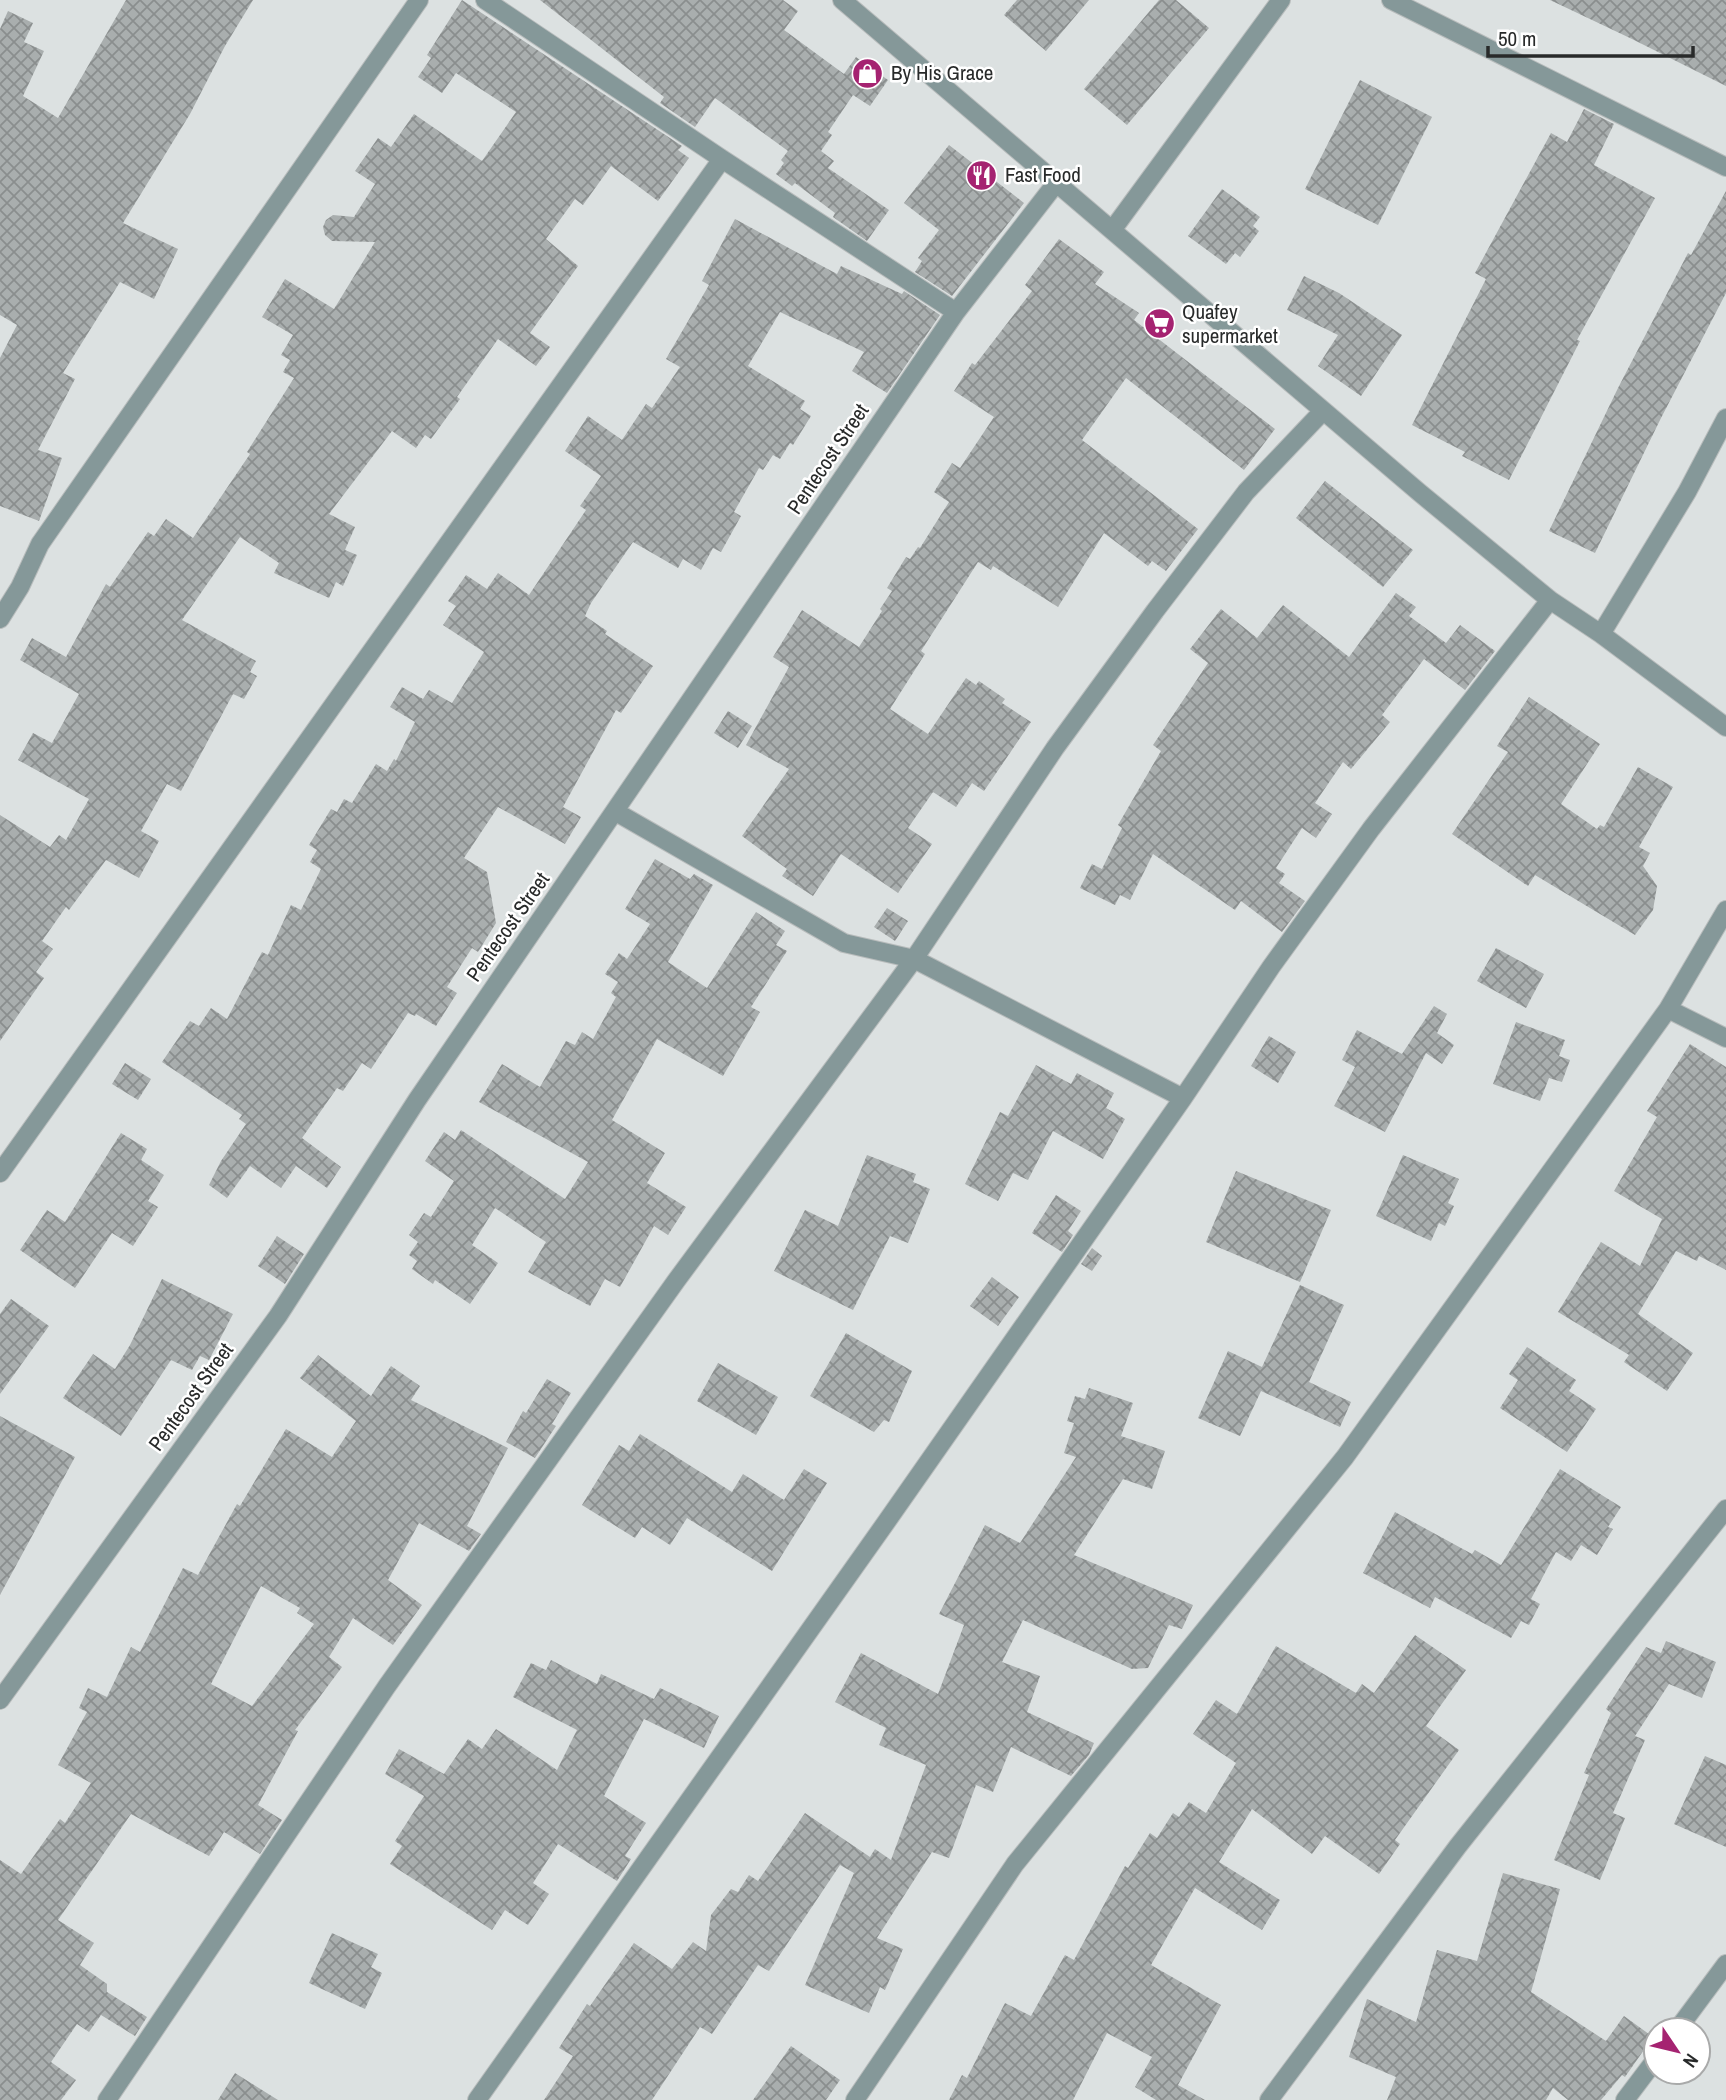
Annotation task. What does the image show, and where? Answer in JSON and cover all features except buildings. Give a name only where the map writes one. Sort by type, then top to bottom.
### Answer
[{"type":"street","points":[[0,619],[20,587],[40,544],[419,0]]},
{"type":"street","points":[[485,0],[956,312]]},
{"type":"street","points":[[842,0],[1323,411],[1550,600],[1601,634],[1726,727]]},
{"type":"street","points":[[1113,229],[1281,0]]},
{"type":"street","points":[[1391,0],[1726,167]]},
{"type":"street","points":[[0,1172],[722,159]]},
{"type":"street","name":"Pentecost Street","points":[[0,1700],[278,1316],[417,1100],[956,312],[1057,182]]},
{"type":"street","points":[[107,2100],[395,1674],[676,1281],[914,960],[1055,748],[1155,611],[1247,492],[1323,411]]},
{"type":"street","points":[[1601,634],[1687,492],[1726,418]]},
{"type":"street","points":[[477,2100],[1183,1098],[1271,967],[1371,829],[1550,600]]},
{"type":"street","points":[[616,812],[844,943],[914,960],[1183,1098]]},
{"type":"street","points":[[855,2100],[1015,1864],[1345,1457],[1668,1009],[1726,910]]},
{"type":"street","points":[[1668,1009],[1726,1038]]},
{"type":"street","points":[[1269,2100],[1458,1846],[1726,1509]]},
{"type":"street","points":[[1687,2016],[1726,1964]]},
{"type":"street","points":[[1625,2100],[1642,2078]]},
{"type":"place","name":"By His Grace","points":[[868,73]]},
{"type":"place","name":"Fast Food","points":[[982,175]]},
{"type":"place","name":"Quafey supermarket","points":[[1159,324]]}]
